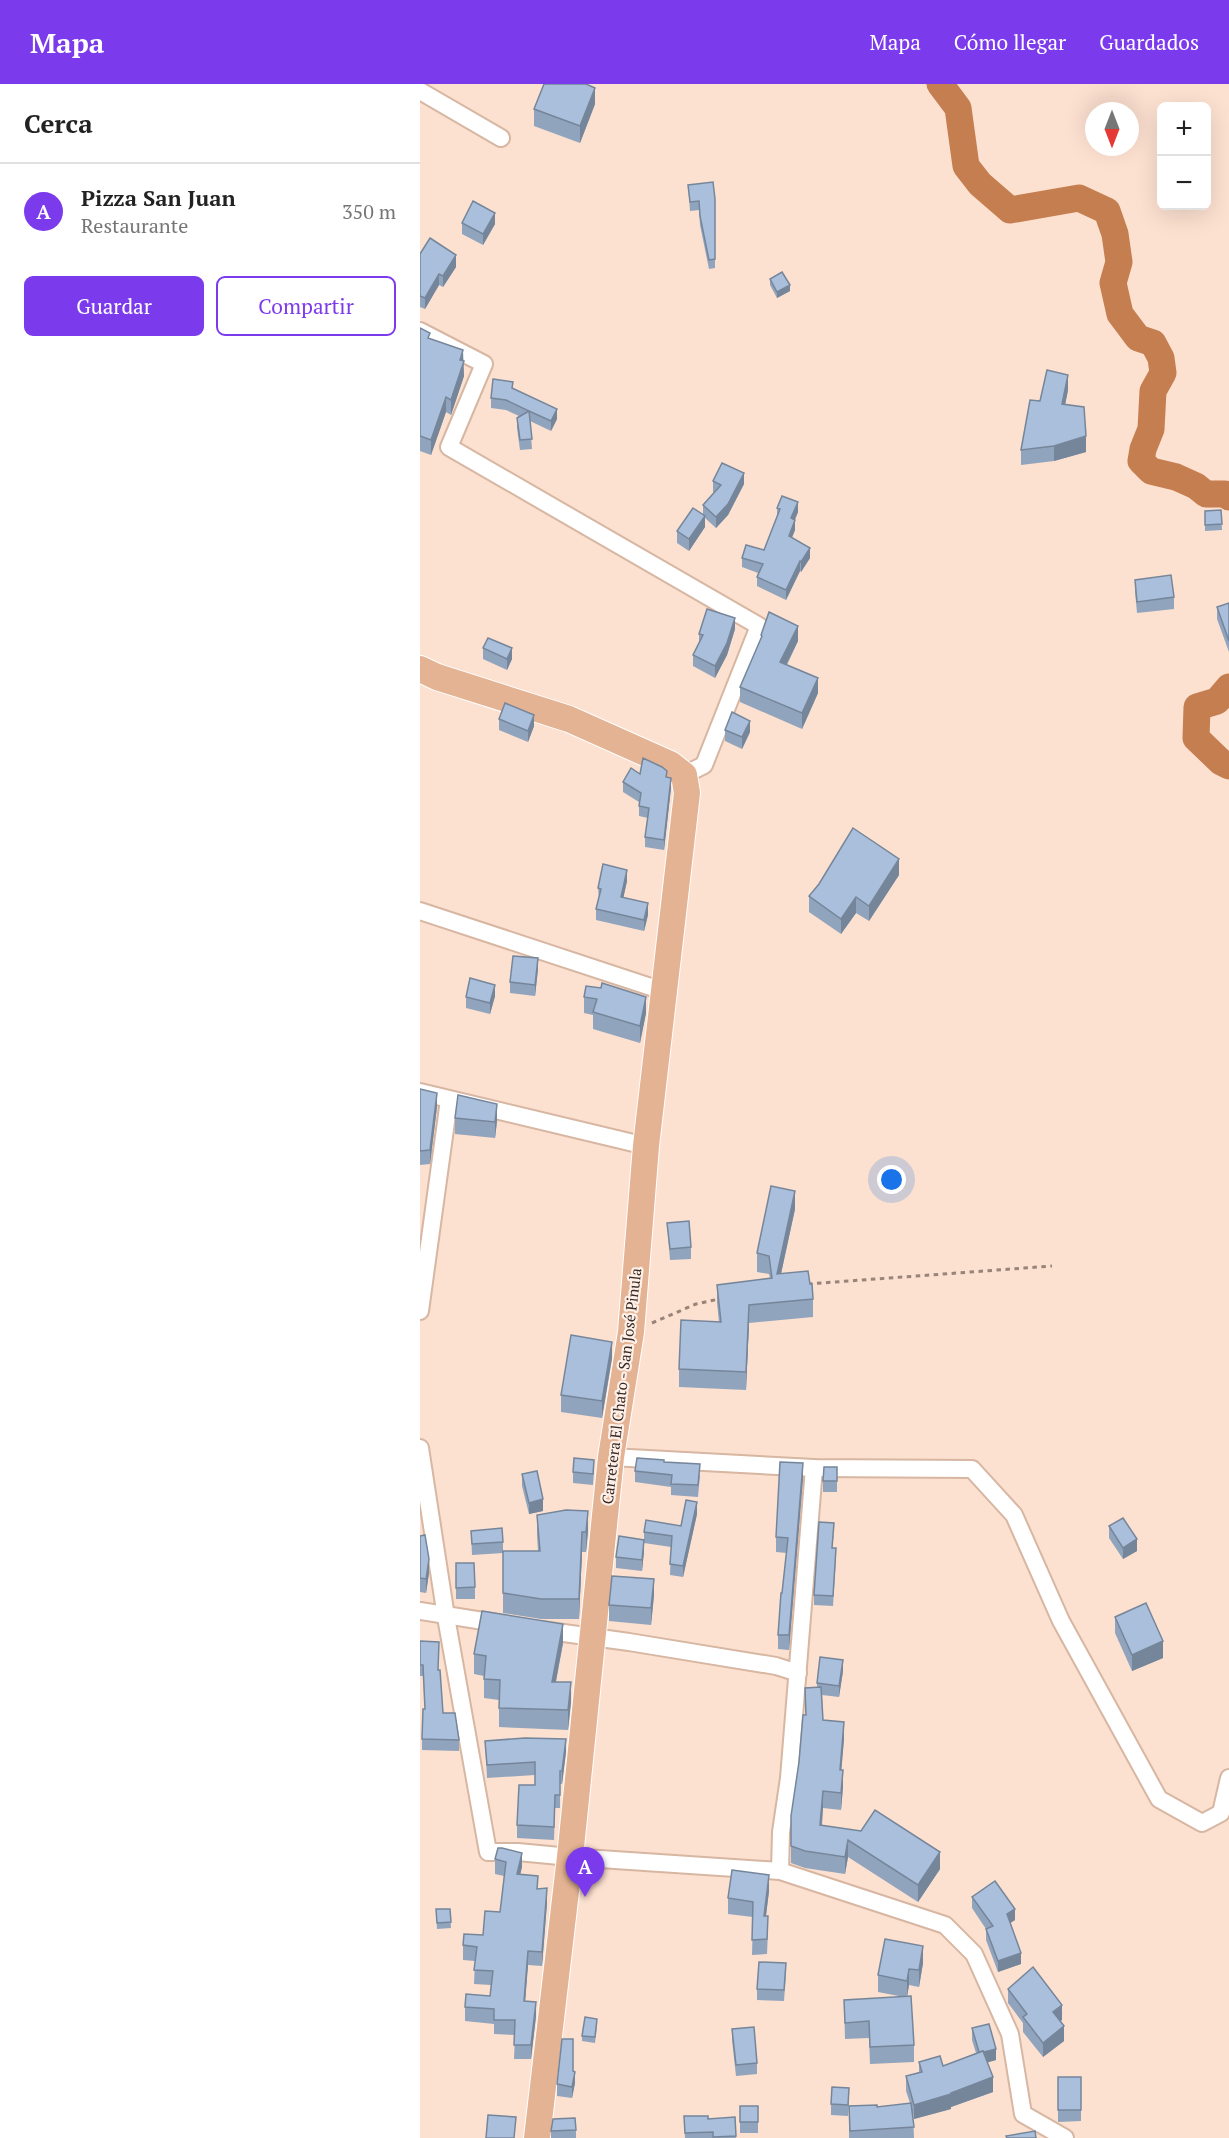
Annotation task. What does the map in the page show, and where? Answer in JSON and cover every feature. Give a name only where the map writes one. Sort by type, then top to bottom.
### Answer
[{"type":"main road","points":[[420,669],[436,677],[569,718],[670,764],[684,775]]},
{"type":"main road","name":"Carretera El Chato - San José Pinula","points":[[537,2138],[594,1637],[611,1457],[631,1332],[645,1146],[687,793],[684,775]]},
{"type":"street","points":[[420,91],[501,138]]},
{"type":"street","points":[[420,331],[484,364],[449,447],[759,626],[704,765],[684,775]]},
{"type":"street","points":[[420,911],[663,991]]},
{"type":"street","points":[[420,1092],[645,1146]]},
{"type":"street","points":[[420,1311],[449,1100]]},
{"type":"street","points":[[420,1448],[446,1617],[488,1852],[518,1852],[780,1871],[945,1925],[974,1954],[1010,2034],[1023,2114],[1035,2128],[1065,2138]]},
{"type":"street","points":[[611,1457],[814,1468],[972,1469],[1014,1515],[1061,1621],[1159,1799],[1202,1823],[1221,1814],[1229,1778]]},
{"type":"street","points":[[780,1871],[781,1832],[789,1778],[814,1468]]},
{"type":"street","points":[[420,1611],[446,1617],[594,1637],[776,1666],[798,1673]]},
{"type":"path","points":[[806,1284],[1052,1266]]},
{"type":"path","points":[[631,1332],[696,1304],[720,1299]]},
{"type":"building","points":[[544,84],[586,84],[595,88],[580,126],[534,109]]},
{"type":"building","points":[[713,182],[715,259],[709,260],[699,201],[690,202],[688,185]]},
{"type":"building","points":[[473,201],[495,213],[483,234],[462,223]]},
{"type":"building","points":[[430,238],[456,255],[443,276],[439,274],[425,298],[420,296],[420,254]]},
{"type":"building","points":[[782,272],[790,285],[777,292],[770,279]]},
{"type":"building","points":[[420,328],[430,333],[428,338],[463,350],[460,360],[464,361],[451,400],[446,397],[431,440],[420,436]]},
{"type":"building","points":[[1047,370],[1068,375],[1062,404],[1084,407],[1086,436],[1054,446],[1021,450],[1030,400],[1040,401]]},
{"type":"building","points":[[493,379],[513,382],[512,388],[557,409],[551,421],[506,400],[491,398]]},
{"type":"building","points":[[529,411],[532,439],[520,440],[517,418]]},
{"type":"building","points":[[722,463],[744,473],[728,504],[716,517],[703,505],[721,485],[713,481]]},
{"type":"building","points":[[782,496],[798,502],[791,518],[795,520],[789,536],[810,548],[800,561],[786,590],[757,577],[763,564],[742,558],[746,545],[764,550],[780,509],[777,508]]},
{"type":"building","points":[[693,508],[705,516],[689,539],[677,531]]},
{"type":"building","points":[[1221,510],[1222,524],[1205,525],[1205,511]]},
{"type":"building","points":[[1171,575],[1174,597],[1137,602],[1135,580]]},
{"type":"building","points":[[1229,603],[1229,641],[1217,607]]},
{"type":"building","points":[[707,609],[735,618],[727,643],[715,666],[693,655],[703,635],[699,634]]},
{"type":"building","points":[[769,612],[798,626],[780,662],[818,678],[802,713],[740,687],[762,636]]},
{"type":"building","points":[[488,638],[512,648],[507,659],[483,648]]},
{"type":"building","points":[[505,703],[534,715],[528,731],[499,719]]},
{"type":"building","points":[[732,712],[750,721],[742,737],[725,730]]},
{"type":"building","points":[[643,758],[662,767],[667,771],[666,777],[671,778],[664,840],[645,837],[649,808],[639,806],[641,793],[623,782],[631,768],[640,774]]},
{"type":"building","points":[[853,828],[899,859],[869,906],[856,897],[841,919],[809,896],[819,884]]},
{"type":"building","points":[[603,864],[627,870],[621,897],[648,903],[644,920],[596,909],[601,889],[598,888]]},
{"type":"building","points":[[513,956],[538,958],[535,985],[510,982]]},
{"type":"building","points":[[470,978],[495,985],[490,1003],[466,997]]},
{"type":"building","points":[[602,983],[646,997],[640,1026],[593,1012],[597,999],[584,997],[586,986],[601,988]]},
{"type":"building","points":[[420,1089],[437,1093],[430,1150],[420,1151]]},
{"type":"building","points":[[458,1095],[497,1104],[495,1122],[455,1118]]},
{"type":"building","points":[[771,1186],[795,1191],[777,1274],[808,1271],[813,1299],[749,1305],[746,1372],[679,1369],[681,1320],[721,1322],[717,1285],[772,1278],[769,1256],[757,1253]]},
{"type":"building","points":[[689,1221],[691,1247],[670,1249],[667,1223]]},
{"type":"building","points":[[571,1335],[612,1342],[602,1401],[561,1395]]},
{"type":"building","points":[[574,1458],[594,1460],[593,1474],[573,1472]]},
{"type":"building","points":[[637,1458],[700,1464],[698,1485],[671,1484],[672,1475],[635,1471]]},
{"type":"building","points":[[780,1462],[803,1463],[789,1635],[778,1635],[788,1538],[776,1537]]},
{"type":"building","points":[[824,1467],[837,1467],[837,1481],[823,1481]]},
{"type":"building","points":[[537,1471],[543,1499],[529,1503],[522,1474]]},
{"type":"building","points":[[686,1500],[697,1502],[683,1566],[670,1564],[672,1536],[644,1532],[646,1520],[681,1526]]},
{"type":"building","points":[[566,1510],[588,1511],[586,1532],[582,1532],[579,1599],[541,1599],[503,1593],[503,1551],[540,1551],[537,1515]]},
{"type":"building","points":[[1123,1518],[1137,1539],[1123,1548],[1109,1526]]},
{"type":"building","points":[[819,1522],[834,1523],[832,1548],[836,1548],[833,1596],[814,1595]]},
{"type":"building","points":[[502,1528],[503,1542],[472,1544],[471,1531]]},
{"type":"building","points":[[425,1535],[429,1559],[426,1579],[420,1578],[420,1536]]},
{"type":"building","points":[[619,1536],[644,1540],[642,1560],[616,1557]]},
{"type":"building","points":[[456,1563],[474,1563],[475,1587],[456,1588]]},
{"type":"building","points":[[612,1576],[654,1579],[651,1608],[609,1605]]},
{"type":"building","points":[[1146,1603],[1163,1641],[1132,1655],[1115,1617]]},
{"type":"building","points":[[482,1611],[563,1624],[552,1682],[571,1682],[568,1710],[499,1708],[500,1680],[484,1679],[486,1656],[474,1654]]},
{"type":"building","points":[[420,1641],[439,1642],[438,1670],[440,1670],[443,1713],[455,1713],[459,1740],[422,1739],[423,1709],[425,1709]]},
{"type":"building","points":[[820,1657],[843,1660],[839,1686],[817,1683]]},
{"type":"building","points":[[821,1687],[823,1720],[844,1722],[840,1770],[843,1770],[841,1793],[823,1791],[820,1825],[861,1831],[875,1810],[940,1852],[918,1885],[848,1840],[845,1857],[805,1851],[791,1846],[791,1816],[803,1715],[806,1715],[805,1688]]},
{"type":"building","points":[[525,1738],[566,1739],[562,1771],[560,1771],[560,1795],[555,1795],[554,1827],[517,1825],[519,1785],[535,1785],[535,1762],[487,1765],[485,1741]]},
{"type":"building","points":[[498,1848],[522,1853],[517,1874],[538,1876],[537,1889],[547,1888],[542,1952],[528,1951],[524,2001],[536,2002],[531,2045],[514,2045],[515,2020],[494,2020],[494,2009],[465,2007],[466,1994],[490,1996],[493,1971],[474,1970],[477,1947],[463,1945],[464,1934],[483,1935],[485,1911],[500,1912],[506,1862],[495,1859]]},
{"type":"building","points":[[732,1870],[769,1875],[764,1916],[768,1916],[767,1939],[752,1940],[753,1902],[728,1898]]},
{"type":"building","points":[[995,1881],[1015,1909],[1007,1914],[1021,1953],[998,1961],[986,1929],[993,1926],[972,1897]]},
{"type":"building","points":[[436,1909],[450,1909],[451,1922],[437,1923]]},
{"type":"building","points":[[885,1939],[923,1946],[919,1970],[909,1969],[907,1981],[878,1975]]},
{"type":"building","points":[[759,1962],[786,1963],[784,1990],[757,1989]]},
{"type":"building","points":[[1033,1967],[1062,2005],[1053,2012],[1064,2026],[1043,2043],[1023,2017],[1027,2014],[1008,1989]]},
{"type":"building","points":[[911,1996],[914,2045],[870,2047],[869,2021],[845,2023],[844,2000]]},
{"type":"building","points":[[585,2017],[597,2019],[595,2037],[582,2036]]},
{"type":"building","points":[[989,2024],[996,2049],[979,2052],[972,2028]]},
{"type":"building","points":[[754,2027],[757,2063],[736,2065],[732,2029]]},
{"type":"building","points":[[562,2039],[573,2039],[573,2071],[575,2072],[572,2087],[557,2084]]},
{"type":"building","points":[[983,2051],[993,2077],[951,2094],[914,2105],[906,2076],[922,2072],[919,2062],[940,2056],[943,2066]]},
{"type":"building","points":[[1058,2077],[1081,2077],[1081,2110],[1058,2110]]},
{"type":"building","points":[[832,2087],[849,2088],[848,2105],[831,2104]]},
{"type":"building","points":[[911,2103],[914,2127],[850,2131],[849,2106],[877,2105],[877,2107]]},
{"type":"building","points":[[740,2106],[758,2106],[758,2122],[740,2122]]},
{"type":"building","points":[[488,2115],[516,2117],[514,2138],[486,2138]]},
{"type":"building","points":[[684,2116],[708,2116],[708,2119],[735,2117],[736,2136],[713,2137],[713,2132],[685,2133]]},
{"type":"building","points":[[575,2118],[576,2130],[551,2131],[553,2119]]},
{"type":"building","points":[[1035,2131],[1036,2138],[1007,2138],[1006,2136]]},
{"type":"waterway","points":[[940,84],[958,108],[966,166],[980,184],[1010,210],[1079,198],[1107,211],[1115,234],[1119,262],[1113,283],[1120,314],[1138,338],[1153,343],[1161,358],[1163,373],[1153,391],[1151,429],[1141,461],[1151,471],[1176,477],[1196,486],[1206,494],[1225,494],[1229,497]]},
{"type":"waterway","points":[[1229,687],[1217,701],[1197,707],[1196,738],[1221,762],[1229,766]]},
{"type":"place","name":"Pizza San Juan","points":[[585,1897]]}]
